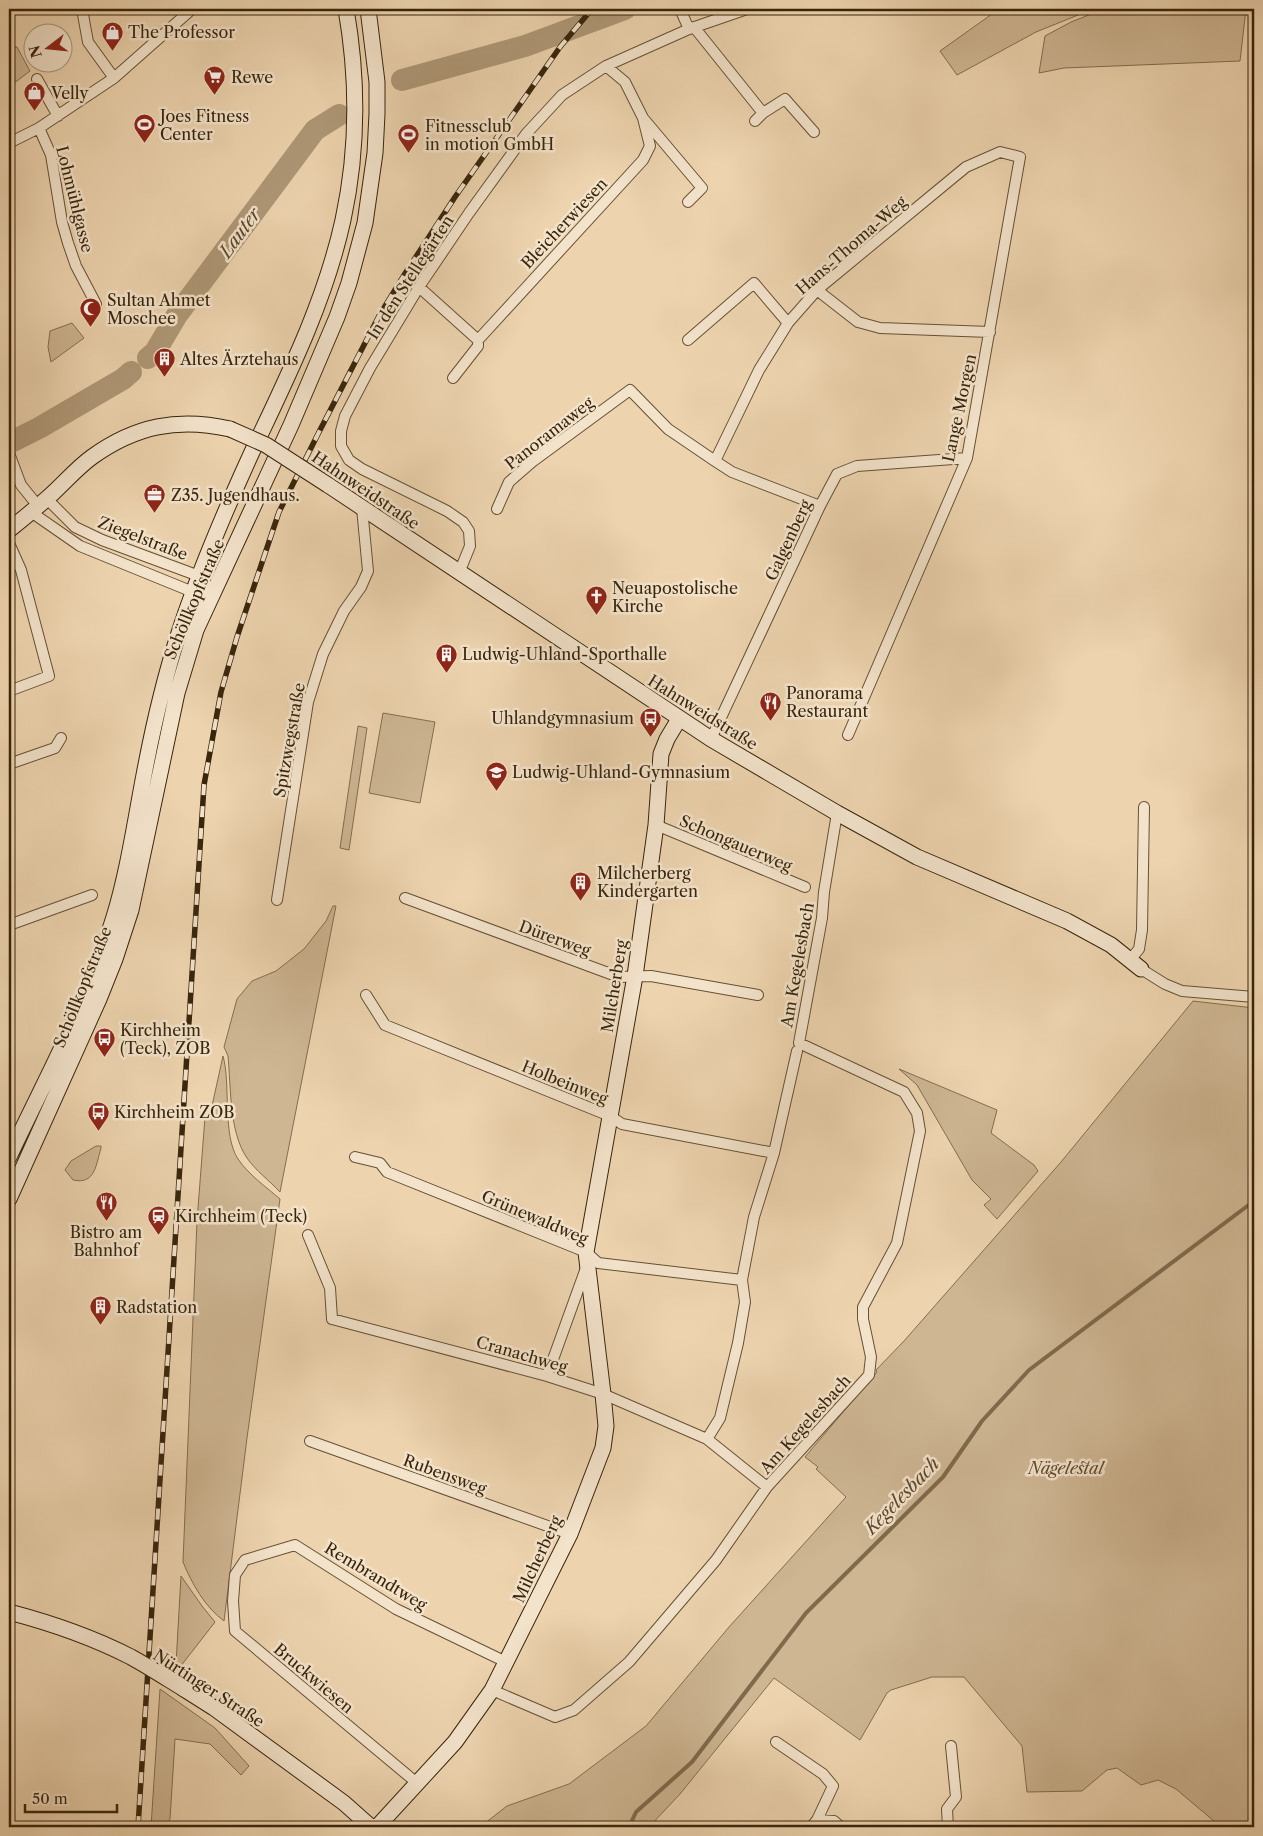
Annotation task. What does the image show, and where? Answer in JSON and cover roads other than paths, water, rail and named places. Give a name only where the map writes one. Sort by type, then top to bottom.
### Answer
[{"type":"main road","name":"Schöllkopfstraße","points":[[9,1157],[100,959],[112,924],[134,831],[165,682],[193,592],[237,485],[298,352],[324,287],[340,234],[353,155],[355,119],[354,69],[346,9]]},
{"type":"main road","name":"Schöllkopfstraße","points":[[9,1199],[95,1008],[131,910],[183,669],[196,630],[211,594],[291,425],[337,317],[354,267],[371,188],[377,124],[377,82],[368,9]]},
{"type":"main road","name":"Hahnweidstraße","points":[[9,530],[39,506],[91,457],[122,439],[150,428],[174,423],[208,424],[230,429],[266,445],[328,485],[710,739],[836,813],[917,856],[1067,921],[1111,945],[1136,964]]},
{"type":"main road","name":"Milcherberg","points":[[376,1827],[454,1742],[492,1690],[570,1534],[603,1448],[606,1426],[588,1257],[634,976],[656,825],[661,754],[667,739],[680,719]]},
{"type":"main road","name":"Nürtinger Straße","points":[[9,1612],[63,1628],[99,1642],[132,1658],[214,1708],[336,1797],[371,1827]]},
{"type":"street","points":[[82,9],[88,42],[114,78]]},
{"type":"street","points":[[9,143],[39,128],[114,78],[192,9]]},
{"type":"street","name":"In den Stellegärten","points":[[458,573],[470,546],[469,531],[463,522],[447,511],[362,469],[349,460],[341,446],[341,431],[345,416],[370,368],[420,287],[480,197],[526,134],[562,95],[606,66],[691,28],[747,9]]},
{"type":"street","points":[[681,10],[691,28],[764,113]]},
{"type":"street","name":"Bleicherwiesen","points":[[606,66],[625,82],[644,118],[702,188],[688,202]]},
{"type":"street","points":[[37,79],[58,116]]},
{"type":"street","points":[[756,121],[764,113],[785,99],[814,132]]},
{"type":"street","name":"Bleicherwiesen","points":[[453,378],[478,346],[478,340],[643,160],[650,146],[644,118]]},
{"type":"street","name":"Lohmühlgasse","points":[[39,128],[51,155],[62,222],[68,243],[76,266],[96,304]]},
{"type":"street","name":"Hans-Thoma-Weg","points":[[715,462],[759,370],[788,323],[818,290],[966,167],[1000,152],[1020,157]]},
{"type":"street","name":"Lange Morgen","points":[[848,735],[968,458],[1020,157]]},
{"type":"street","points":[[688,340],[754,282],[788,323]]},
{"type":"street","points":[[420,287],[478,340]]},
{"type":"street","points":[[818,290],[858,322],[880,328],[990,332]]},
{"type":"street","name":"Panoramaweg","points":[[497,509],[509,482],[532,462],[630,390],[668,429],[715,462]]},
{"type":"street","name":"Ziegelstraße","points":[[10,455],[21,485],[39,506],[80,546],[193,592],[211,594]]},
{"type":"street","name":"Galgenberg","points":[[710,739],[820,506],[837,474],[857,466],[968,458]]},
{"type":"street","points":[[715,462],[732,472],[820,506]]},
{"type":"street","name":"Ziegelstraße","points":[[39,506],[102,540],[199,576],[211,594]]},
{"type":"street","name":"Spitzwegstraße","points":[[277,900],[308,702],[323,654],[344,610],[361,587],[368,571],[362,508]]},
{"type":"street","points":[[9,543],[21,570],[49,676],[9,691]]},
{"type":"street","points":[[9,764],[55,748],[61,738]]},
{"type":"street","points":[[1136,964],[1142,930],[1144,807]]},
{"type":"street","name":"Am Kegelesbach","points":[[492,1690],[555,1717],[574,1710],[629,1662],[716,1560],[767,1487],[869,1375],[871,1357],[863,1319],[863,1307],[898,1243],[920,1131],[917,1113],[904,1092],[799,1042],[822,918],[836,813]]},
{"type":"street","name":"Schongauerweg","points":[[656,825],[805,888]]},
{"type":"street","points":[[9,925],[92,895]]},
{"type":"street","name":"Dürerweg","points":[[405,898],[619,977],[651,976],[758,995]]},
{"type":"street","name":"Hahnweidstraße","points":[[1136,964],[1165,984],[1182,991],[1254,997]]},
{"type":"street","name":"Holbeinweg","points":[[366,995],[385,1025],[610,1116],[622,1124],[774,1153]]},
{"type":"street","points":[[707,1438],[720,1418],[738,1343],[745,1302],[742,1280],[754,1217],[774,1153],[797,1051]]},
{"type":"street","name":"Grünewaldweg","points":[[355,1157],[380,1163],[387,1172],[588,1257],[598,1263],[742,1280]]},
{"type":"street","name":"Cranachweg","points":[[308,1235],[330,1288],[332,1319],[548,1376],[603,1394],[707,1438],[767,1487]]},
{"type":"street","name":"Milcherberg","points":[[548,1376],[588,1257]]},
{"type":"street","name":"Rubensweg","points":[[310,1441],[570,1534]]},
{"type":"street","name":"Rembrandtweg","points":[[235,1575],[244,1560],[295,1545],[396,1609],[506,1662]]},
{"type":"street","name":"Bruckwiesen","points":[[235,1575],[233,1601],[235,1631],[417,1783]]},
{"type":"street","points":[[776,1742],[823,1774],[832,1786],[814,1824]]},
{"type":"street","points":[[948,1827],[948,1809],[956,1797],[951,1746]]},
{"type":"street","points":[[814,1824],[834,1821],[841,1827]]},
{"type":"waterway","name":"Lauter","points":[[402,80],[525,46],[625,9]]},
{"type":"waterway","name":"Lauter","points":[[148,358],[155,352],[177,315],[315,130],[339,115]]},
{"type":"waterway","name":"Lauter","points":[[9,443],[39,428],[123,379],[131,372]]},
{"type":"waterway","name":"Kegelesbach","points":[[629,1827],[636,1812],[692,1762],[806,1613],[943,1477],[982,1421],[1029,1370],[1254,1201]]},
{"type":"railway","points":[[138,1827],[204,785],[221,692],[237,637],[279,512],[379,316],[455,197],[560,47],[592,9]]},
{"type":"place","name":"The Professor","points":[[112,51]]},
{"type":"place","name":"Rewe","points":[[215,96]]},
{"type":"place","name":"Velly","points":[[35,112]]},
{"type":"place","name":"Joes Fitness Center","points":[[144,144]]},
{"type":"place","name":"Fitnessclub in motion GmbH","points":[[409,154]]},
{"type":"place","name":"Sultan Ahmet Moschee","points":[[91,328]]},
{"type":"place","name":"Altes Ärztehaus","points":[[164,378]]},
{"type":"place","name":"Z35. Jugendhaus.","points":[[155,514]]},
{"type":"place","name":"Neuapostolische Kirche","points":[[596,616]]},
{"type":"place","name":"Ludwig-Uhland-Sporthalle","points":[[446,673]]},
{"type":"place","name":"Panorama Restaurant","points":[[770,721]]},
{"type":"place","name":"Uhlandgymnasium","points":[[650,737]]},
{"type":"place","name":"Ludwig-Uhland-Gymnasium","points":[[496,791]]},
{"type":"place","name":"Milcherberg Kindergarten","points":[[581,901]]},
{"type":"place","name":"Kirchheim (Teck), ZOB","points":[[104,1058]]},
{"type":"place","name":"Kirchheim ZOB","points":[[98,1131]]},
{"type":"place","name":"Bistro am Bahnhof","points":[[106,1222]]},
{"type":"place","name":"Kirchheim (Teck)","points":[[159,1235]]},
{"type":"place","name":"Radstation","points":[[100,1326]]},
{"type":"park label","name":"Nägelestal","points":[[1066,1468]]}]
